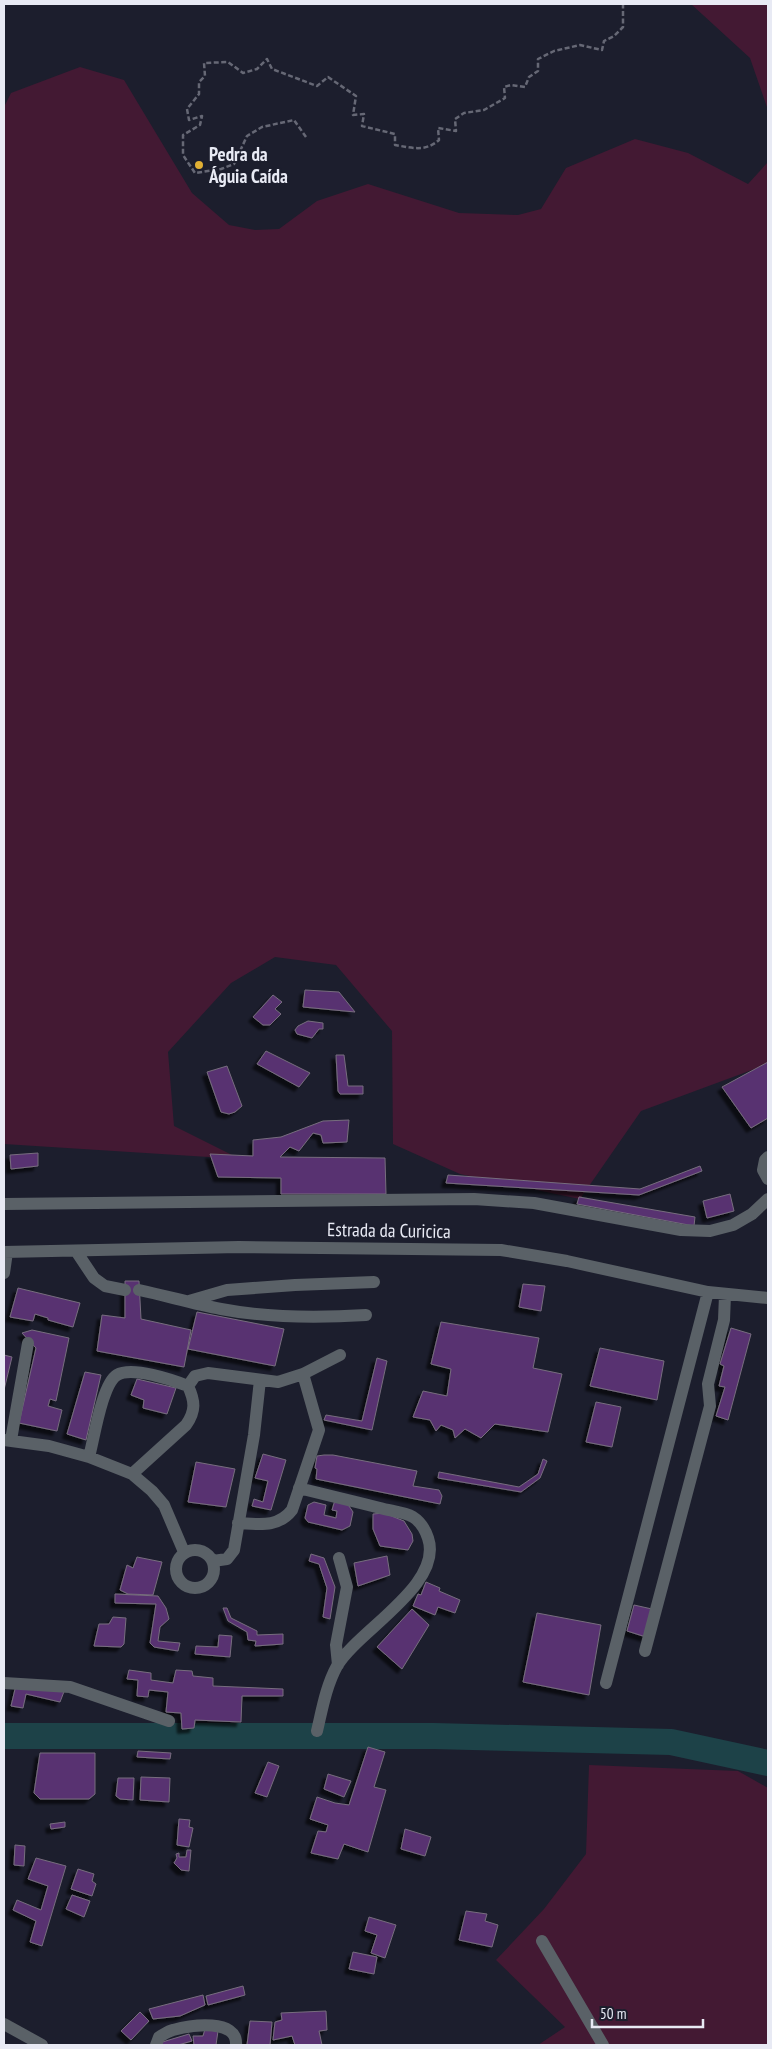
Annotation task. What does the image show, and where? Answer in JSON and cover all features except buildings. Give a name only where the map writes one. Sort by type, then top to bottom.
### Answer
[{"type":"street","points":[[768,1157],[765,1160],[763,1170],[768,1179]]},
{"type":"street","points":[[4,1204],[474,1199],[534,1203],[681,1230],[710,1231],[733,1225],[752,1214],[768,1199]]},
{"type":"street","name":"Estrada da Curicica","points":[[5,1252],[239,1246],[501,1250],[567,1261],[708,1292],[768,1298]]},
{"type":"street","points":[[76,1250],[94,1278],[105,1286],[125,1290]]},
{"type":"street","points":[[4,1273],[5,1252]]},
{"type":"street","points":[[189,1301],[227,1290],[374,1282]]},
{"type":"street","points":[[139,1290],[220,1309],[253,1314],[328,1317],[366,1315]]},
{"type":"street","points":[[606,1683],[708,1292]]},
{"type":"street","points":[[645,1651],[710,1406],[708,1384],[724,1320],[725,1295]]},
{"type":"street","points":[[28,1343],[7,1440],[49,1446],[89,1457],[132,1474],[152,1491],[164,1505],[184,1552]]},
{"type":"street","points":[[188,1386],[195,1376],[208,1373],[278,1382],[303,1374],[340,1355]]},
{"type":"street","points":[[89,1457],[105,1394],[111,1380],[117,1375],[134,1372],[171,1380],[188,1386],[195,1404],[192,1416],[186,1425],[132,1474]]},
{"type":"street","points":[[238,1523],[276,1523],[286,1518],[292,1510],[320,1430],[303,1374]]},
{"type":"street","points":[[214,1561],[222,1561],[231,1555],[254,1435],[260,1380]]},
{"type":"street","points":[[299,1488],[411,1516],[425,1529],[429,1542],[429,1554],[414,1590],[372,1628],[338,1665],[325,1697],[317,1731]]},
{"type":"street","points":[[195,1549],[206,1552],[214,1561],[215,1572],[210,1582],[200,1588],[189,1588],[180,1582],[175,1572],[177,1560],[184,1552],[195,1549]]},
{"type":"street","points":[[338,1665],[336,1645],[347,1587],[339,1558]]},
{"type":"street","points":[[4,1683],[70,1687],[168,1721]]},
{"type":"street","points":[[542,1942],[603,2045]]},
{"type":"street","points":[[4,2024],[42,2045]]},
{"type":"street","points":[[156,2045],[159,2037],[172,2030],[216,2026],[225,2027],[233,2032],[237,2038],[236,2045]]},
{"type":"path","points":[[306,137],[294,120],[262,127],[247,136],[234,164],[221,169],[195,173],[183,155],[183,135],[200,125],[202,116],[189,120],[187,109],[199,94],[198,82],[205,76],[204,63],[228,62],[243,73],[257,69],[267,59],[272,68],[318,86],[328,77],[356,96],[353,115],[364,114],[362,126],[395,134],[396,145],[420,149],[432,146],[439,140],[438,128],[456,132],[455,119],[464,113],[484,110],[504,98],[504,87],[511,84],[525,87],[529,77],[538,71],[538,60],[546,55],[554,51],[580,45],[602,50],[604,40],[614,36],[623,27],[623,4]]},
{"type":"shaded area","points":[[691,4],[768,4],[768,110],[750,58]]},
{"type":"shaded area","points":[[80,67],[124,80],[192,193],[229,225],[255,230],[279,229],[317,201],[368,184],[459,213],[518,215],[541,209],[566,168],[635,139],[688,153],[748,184],[768,162],[768,1064],[641,1111],[580,1199],[460,1174],[393,1144],[392,1031],[336,965],[275,957],[231,983],[168,1052],[174,1126],[240,1159],[4,1144],[4,107],[11,93]]},
{"type":"shaded area","points":[[589,1765],[738,1771],[768,1788],[768,2045],[538,2045],[565,2027],[496,1960],[544,1909],[586,1854]]},
{"type":"waterway","points":[[4,1736],[434,1736],[671,1742],[768,1763]]},
{"type":"place","name":"Pedra da Águia Caída","points":[[199,165]]}]
